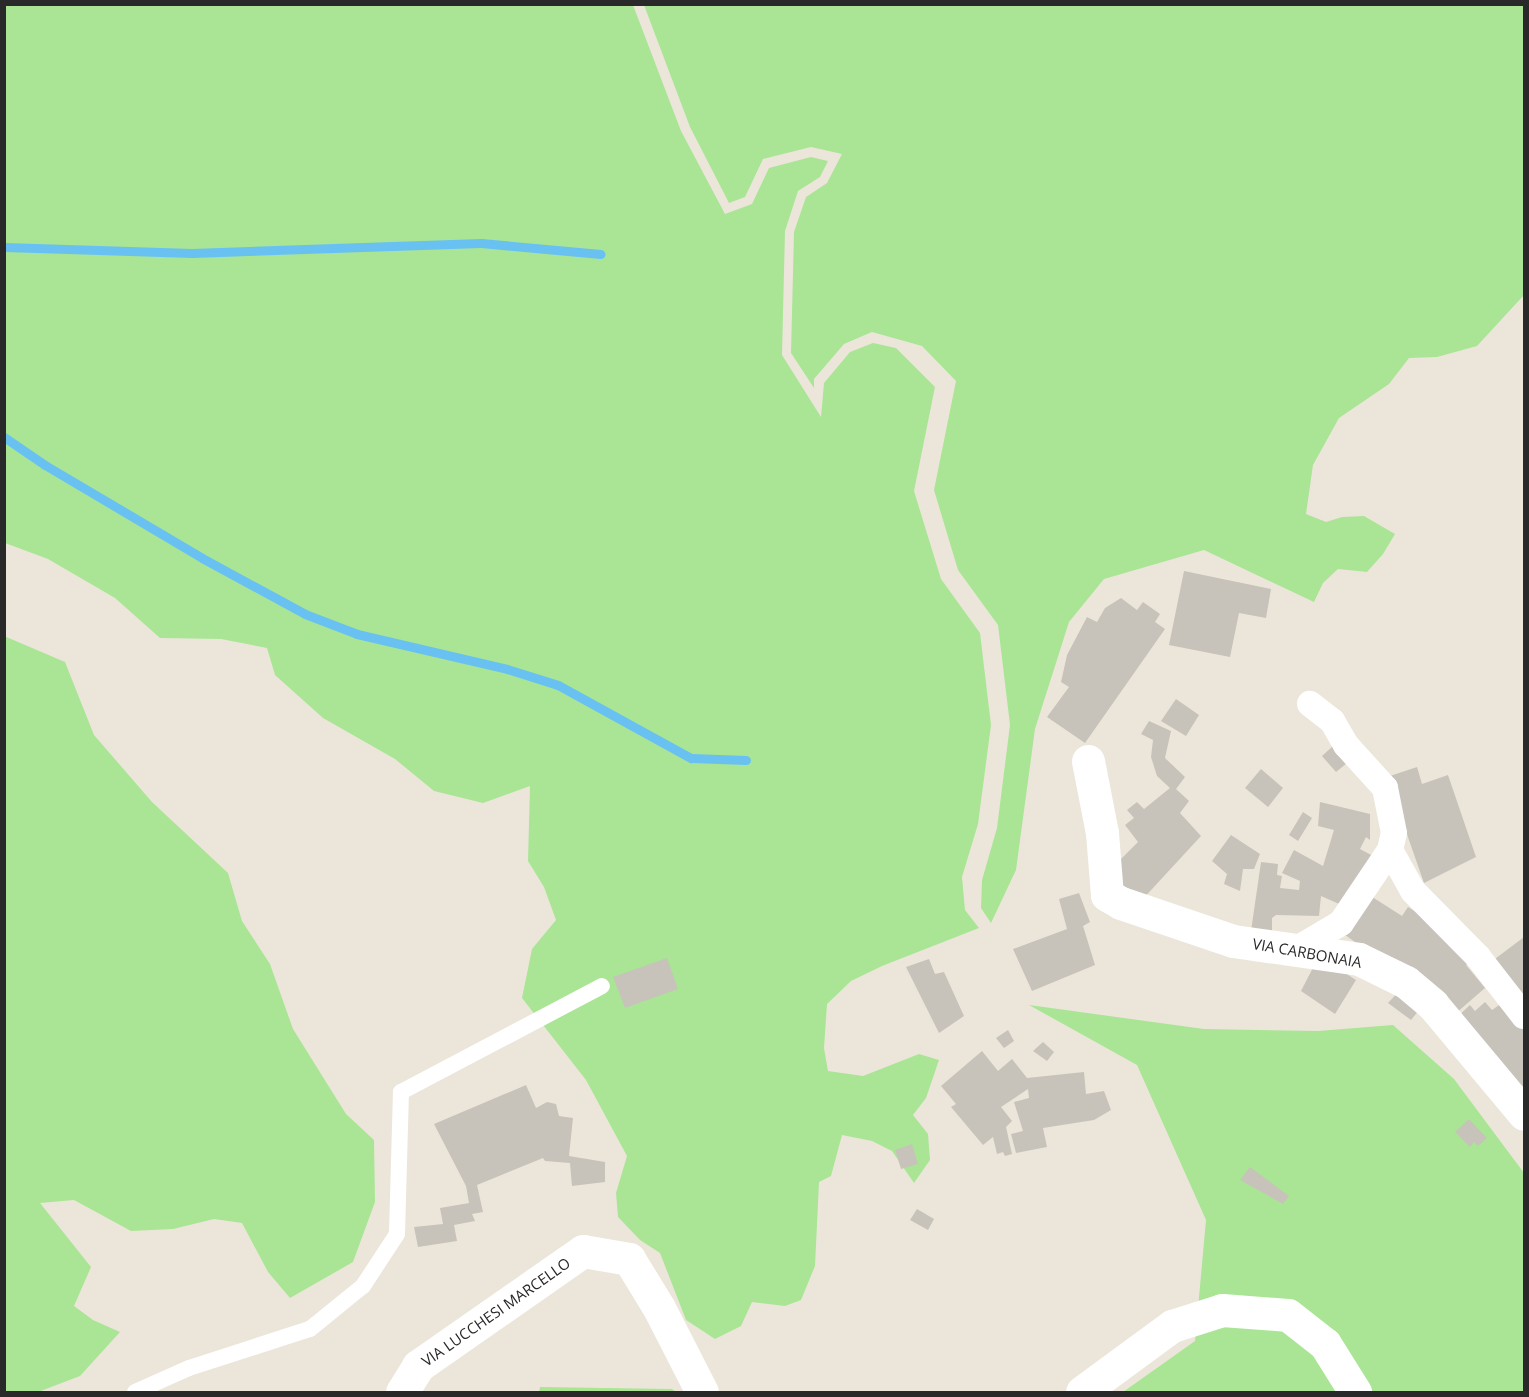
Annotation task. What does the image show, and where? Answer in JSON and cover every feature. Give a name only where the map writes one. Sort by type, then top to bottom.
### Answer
[{"type":"street","points":[[1297,950],[1341,923],[1390,850],[1394,833],[1385,788],[1346,745],[1332,721],[1310,704]]},
{"type":"street","name":"VIA CARBONAIA","points":[[1088,761],[1102,833],[1107,895],[1121,903],[1233,941],[1359,959],[1406,982],[1433,1005],[1524,1114]]},
{"type":"street","points":[[1390,850],[1413,891],[1478,957],[1524,1016]]},
{"type":"street","name":"VIA LUCCHESI MARCELLO","points":[[402,1392],[418,1365],[583,1251],[629,1259],[659,1308],[702,1392]]},
{"type":"street","points":[[1082,1392],[1172,1326],[1222,1310],[1288,1315],[1325,1344],[1354,1392]]},
{"type":"lane","points":[[135,1392],[189,1368],[250,1351],[310,1329],[363,1286],[397,1234],[401,1092],[602,986]]},
{"type":"green space","points":[[4,5],[633,5],[681,131],[725,214],[752,204],[769,168],[811,157],[828,161],[820,177],[798,191],[785,231],[782,355],[821,417],[824,383],[850,352],[873,343],[896,348],[935,387],[914,491],[941,579],[980,633],[991,725],[978,824],[962,877],[965,910],[979,928],[882,966],[851,981],[827,1004],[824,1048],[828,1071],[863,1076],[919,1054],[939,1060],[926,1098],[913,1115],[928,1134],[930,1160],[914,1183],[892,1151],[872,1141],[842,1135],[831,1176],[819,1182],[815,1266],[801,1300],[785,1306],[752,1302],[741,1326],[715,1339],[686,1320],[660,1253],[640,1240],[618,1217],[616,1193],[627,1156],[586,1080],[522,998],[532,949],[556,920],[544,887],[528,861],[530,786],[483,803],[434,791],[395,759],[323,718],[275,675],[267,648],[221,639],[160,638],[115,598],[48,559],[5,543]]},
{"type":"green space","points":[[644,5],[1524,5],[1524,295],[1477,346],[1437,357],[1409,358],[1389,384],[1339,418],[1313,465],[1306,514],[1326,522],[1342,517],[1364,516],[1395,534],[1383,554],[1367,572],[1338,569],[1323,583],[1314,602],[1204,550],[1104,579],[1069,622],[1035,729],[1016,870],[991,923],[981,908],[982,880],[997,828],[1010,725],[998,625],[958,570],[934,490],[956,381],[922,346],[872,332],[844,344],[814,379],[814,388],[791,353],[794,232],[806,197],[827,183],[842,154],[811,147],[763,159],[745,197],[729,203],[690,127]]},
{"type":"green space","points":[[4,636],[65,662],[94,735],[152,802],[228,873],[242,921],[270,964],[293,1029],[346,1114],[374,1140],[375,1202],[353,1262],[290,1298],[268,1272],[242,1223],[214,1219],[173,1229],[131,1231],[74,1200],[40,1203],[91,1267],[74,1306],[93,1320],[120,1332],[80,1376],[38,1392],[4,1392]]},
{"type":"green space","points":[[1029,1005],[1204,1029],[1318,1031],[1393,1025],[1454,1079],[1524,1173],[1524,1392],[1123,1392],[1195,1341],[1206,1220],[1137,1065]]},
{"type":"green space","points":[[540,1387],[672,1389],[676,1392],[539,1392]]},
{"type":"building","points":[[1184,571],[1271,589],[1266,618],[1239,613],[1230,657],[1169,645]]},
{"type":"building","points":[[1121,598],[1137,610],[1143,602],[1160,614],[1155,622],[1165,629],[1085,743],[1047,717],[1069,687],[1061,682],[1067,655],[1087,617],[1097,622],[1105,608]]},
{"type":"building","points":[[1176,699],[1199,715],[1186,736],[1161,721]]},
{"type":"building","points":[[1149,721],[1171,731],[1165,758],[1185,777],[1176,789],[1189,801],[1180,813],[1201,836],[1141,901],[1116,889],[1115,865],[1138,842],[1125,825],[1134,818],[1127,810],[1137,802],[1144,809],[1170,788],[1157,776],[1151,757],[1153,740],[1141,734]]},
{"type":"building","points":[[1333,746],[1347,763],[1336,772],[1322,756]]},
{"type":"building","points":[[1417,767],[1422,784],[1448,775],[1476,857],[1424,883],[1387,777]]},
{"type":"building","points":[[1261,769],[1283,788],[1268,807],[1245,788]]},
{"type":"building","points":[[1320,802],[1370,814],[1370,840],[1366,837],[1360,849],[1375,857],[1346,907],[1321,896],[1319,916],[1276,915],[1272,918],[1272,933],[1251,931],[1261,862],[1278,864],[1277,875],[1282,876],[1280,888],[1299,890],[1300,881],[1282,873],[1294,850],[1323,866],[1334,830],[1318,826]]},
{"type":"building","points":[[1303,812],[1312,818],[1298,841],[1289,835]]},
{"type":"building","points":[[1231,835],[1260,854],[1254,869],[1243,869],[1240,891],[1224,884],[1227,874],[1212,861]]},
{"type":"building","points":[[1079,893],[1090,922],[1083,926],[1095,965],[1032,991],[1013,949],[1067,929],[1059,899]]},
{"type":"building","points":[[1366,893],[1402,916],[1408,907],[1446,931],[1472,960],[1466,965],[1485,988],[1455,1014],[1341,932]]},
{"type":"building","points":[[1524,937],[1524,1008],[1487,965]]},
{"type":"building","points":[[1319,956],[1356,980],[1335,1014],[1301,991]]},
{"type":"building","points":[[667,958],[678,989],[625,1008],[613,977]]},
{"type":"building","points":[[929,959],[935,974],[944,972],[964,1016],[939,1033],[906,967]]},
{"type":"building","points":[[1403,987],[1424,1004],[1411,1020],[1388,1003]]},
{"type":"building","points":[[1505,1001],[1524,1024],[1524,1100],[1454,1020],[1470,1005],[1475,1011],[1485,1002],[1492,1010]]},
{"type":"building","points":[[1008,1030],[1014,1041],[1004,1048],[996,1038]]},
{"type":"building","points":[[1043,1042],[1054,1052],[1047,1061],[1033,1051]]},
{"type":"building","points":[[982,1051],[998,1071],[1012,1059],[1027,1078],[1084,1072],[1086,1094],[1104,1091],[1111,1110],[1094,1120],[1043,1128],[1047,1147],[1016,1153],[1011,1134],[1023,1131],[1014,1102],[1029,1098],[1028,1089],[1001,1107],[1012,1121],[1006,1127],[1012,1154],[1005,1156],[1003,1152],[997,1154],[993,1137],[983,1145],[951,1107],[956,1104],[941,1086]]},
{"type":"building","points":[[526,1085],[536,1108],[547,1102],[556,1104],[559,1116],[573,1118],[569,1156],[605,1162],[605,1182],[572,1186],[570,1163],[545,1161],[543,1158],[477,1185],[483,1212],[472,1214],[475,1221],[454,1225],[457,1241],[418,1247],[414,1227],[443,1224],[440,1208],[469,1203],[466,1186],[434,1124]]},
{"type":"building","points":[[1469,1119],[1487,1138],[1478,1146],[1474,1142],[1470,1147],[1455,1132]]},
{"type":"building","points":[[912,1144],[918,1164],[901,1169],[895,1150]]},
{"type":"building","points":[[1250,1167],[1289,1196],[1283,1204],[1240,1180]]},
{"type":"building","points":[[917,1209],[934,1219],[928,1230],[910,1220]]},
{"type":"waterway","points":[[4,247],[192,253],[481,243],[600,254]]},
{"type":"waterway","points":[[4,437],[45,465],[202,558],[305,614],[357,634],[507,669],[558,685],[691,758],[746,760]]}]
